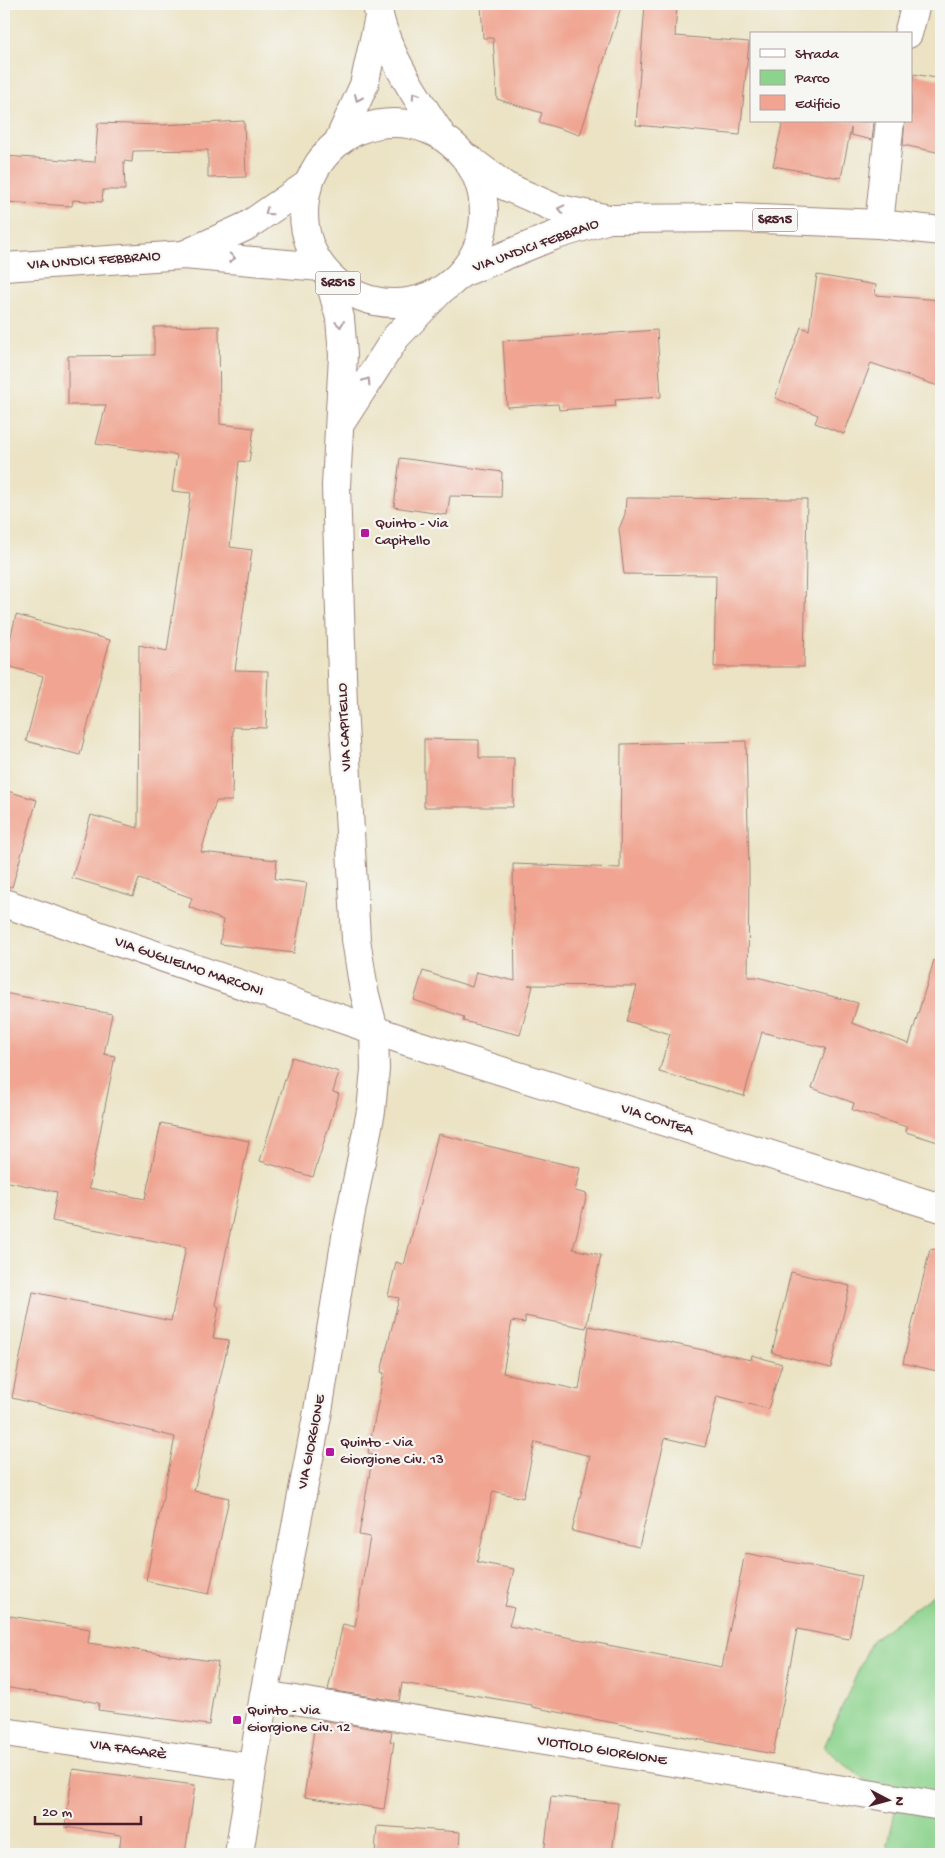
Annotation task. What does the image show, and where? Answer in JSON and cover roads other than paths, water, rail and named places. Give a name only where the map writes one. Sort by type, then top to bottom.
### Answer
[{"type":"street","points":[[909,32],[916,4]]},
{"type":"street","points":[[378,10],[406,81],[442,136]]},
{"type":"street","points":[[339,140],[364,85],[378,10]]},
{"type":"street","name":"VIA UNDICI FEBBRAIO","points":[[464,155],[477,177],[484,210],[484,227],[476,251],[462,272],[441,290],[413,302],[382,303],[354,294],[325,272],[308,241],[303,213],[308,184],[320,160],[339,140],[363,127],[390,122],[417,125],[442,136],[505,186],[555,208],[609,219],[738,218],[879,224],[941,231]]},
{"type":"street","points":[[879,224],[890,122]]},
{"type":"street","name":"VIA UNDICI FEBBRAIO","points":[[184,255],[247,226],[308,184]]},
{"type":"street","name":"VIA UNDICI FEBBRAIO","points":[[462,272],[553,236],[609,219]]},
{"type":"street","name":"VIA UNDICI FEBBRAIO","points":[[4,267],[184,255],[325,272]]},
{"type":"street","name":"VIA CAPITELLO","points":[[325,272],[340,318],[343,356],[341,423],[336,486],[343,706],[355,919],[364,991],[374,1030]]},
{"type":"street","name":"VIA CAPITELLO","points":[[341,423],[396,337],[441,290]]},
{"type":"street","name":"VIA GUGLIELMO MARCONI","points":[[4,903],[374,1030]]},
{"type":"street","name":"VIA CONTEA","points":[[374,1030],[941,1208]]},
{"type":"street","name":"VIA GIORGIONE","points":[[239,1854],[264,1695],[318,1411],[346,1237],[371,1111],[375,1070],[374,1030]]},
{"type":"street","name":"VIOTTOLO GIORGIONE","points":[[264,1695],[941,1806]]},
{"type":"street","name":"VIA FAGARÈ","points":[[4,1732],[252,1768]]},
{"type":"place","name":"Quinto - Via Capitello","points":[[365,533]]},
{"type":"place","name":"Quinto - Via Giorgione Civ. 13","points":[[330,1452]]},
{"type":"place","name":"Quinto - Via Giorgione Civ. 12","points":[[237,1720]]}]
